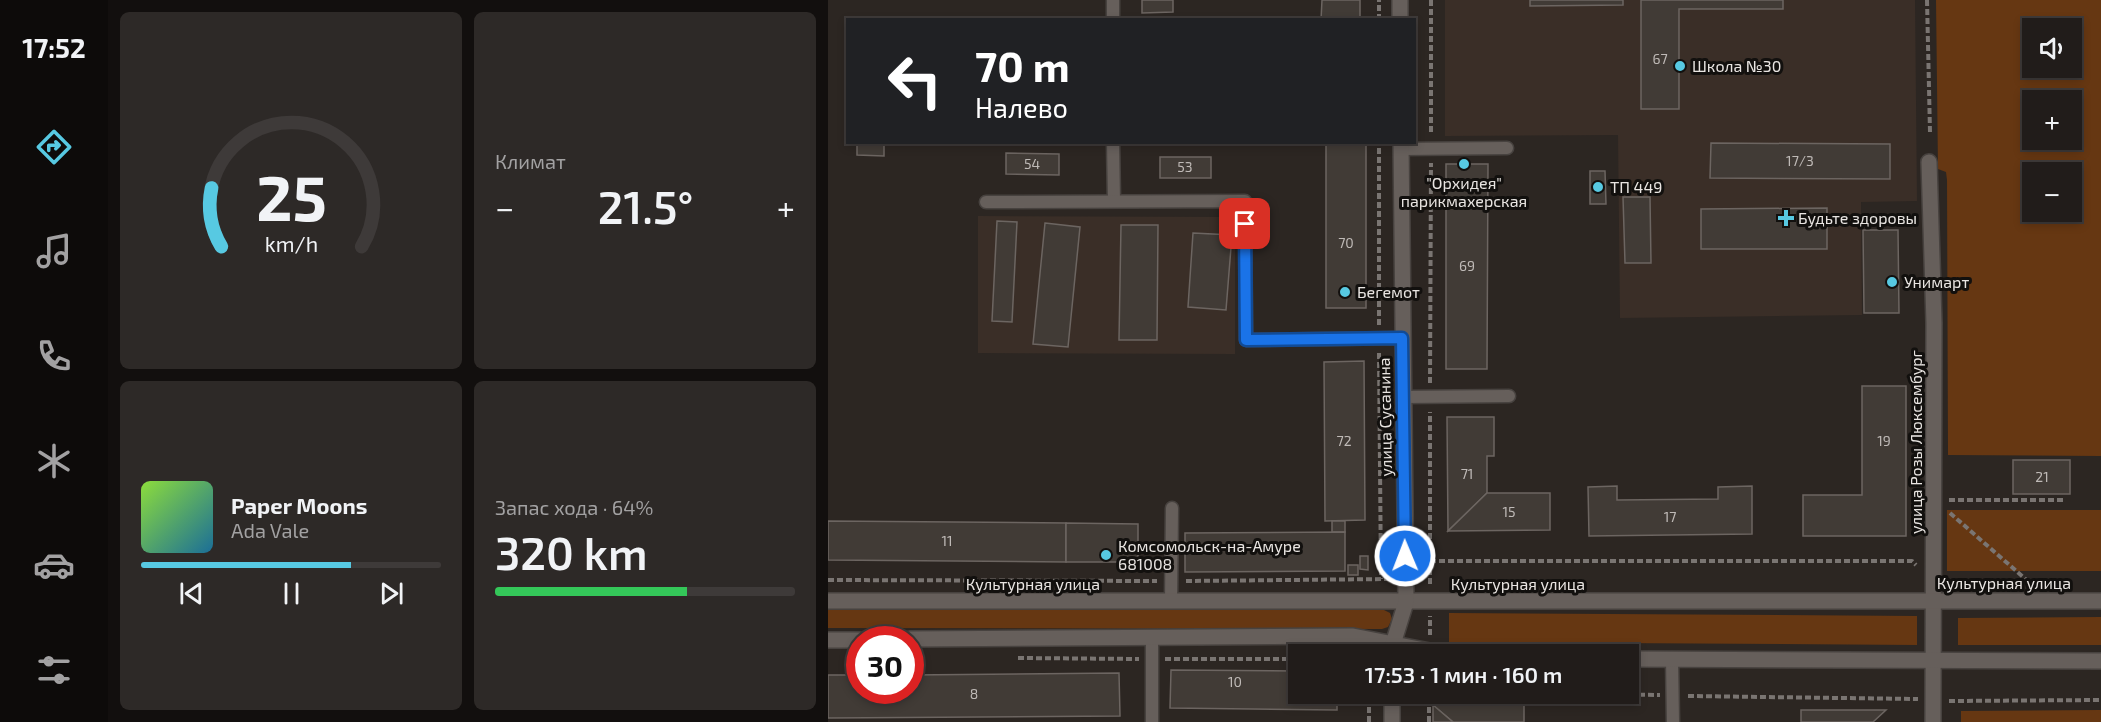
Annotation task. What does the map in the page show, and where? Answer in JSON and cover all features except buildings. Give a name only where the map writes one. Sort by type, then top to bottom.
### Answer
[{"type":"street","points":[[1400,0],[1400,18]]},
{"type":"street","name":"улица Сусанина","points":[[1394,644],[1406,602],[1401,146]]},
{"type":"street","name":"улица Розы Люксембург","points":[[1929,162],[1934,323],[1933,722]]},
{"type":"street","name":"Культурная улица","points":[[828,601],[2101,601]]},
{"type":"street","points":[[924,639],[1353,636],[1378,644]]},
{"type":"street","points":[[828,640],[846,639]]},
{"type":"street","points":[[1639,659],[2101,661]]},
{"type":"street","points":[[1392,704],[1392,722]]},
{"type":"lane","points":[[1113,0],[1113,18]]},
{"type":"lane","points":[[1113,144],[1114,201]]},
{"type":"lane","points":[[1401,146],[1431,149],[1507,148]]},
{"type":"lane","points":[[986,202],[1245,201],[1246,340],[1402,338]]},
{"type":"lane","points":[[1403,397],[1509,396]]},
{"type":"lane","points":[[1172,508],[1172,602]]},
{"type":"lane","points":[[1152,638],[1152,722]]},
{"type":"lane","points":[[1672,659],[1673,722]]},
{"type":"path","points":[[1379,0],[1379,18]]},
{"type":"path","points":[[1431,0],[1430,602],[1436,644]]},
{"type":"path","points":[[1927,0],[1929,132]]},
{"type":"path","points":[[828,579],[1172,581],[1381,579],[1379,144]]},
{"type":"path","points":[[1934,499],[2065,500]]},
{"type":"path","points":[[1934,499],[2030,583]]},
{"type":"path","points":[[1430,561],[1912,561],[1934,583]]},
{"type":"path","points":[[2019,583],[2042,583]]},
{"type":"path","points":[[1014,658],[1288,659]]},
{"type":"path","points":[[1639,695],[2101,700]]},
{"type":"path","points":[[1369,704],[1369,722]]},
{"type":"path","points":[[1429,704],[1429,722]]},
{"type":"shaded area","points":[[1445,0],[1915,0],[1917,201],[1861,202],[1862,315],[1620,318],[1618,135],[1445,136]]},
{"type":"shaded area","points":[[1936,0],[2101,0],[2101,456],[1948,455],[1946,172],[1938,169]]},
{"type":"shaded area","points":[[978,216],[1235,217],[1235,354],[978,353]]},
{"type":"shaded area","points":[[1947,510],[2101,510],[2101,571],[1947,571]]},
{"type":"shaded area","points":[[828,609],[1382,609],[1390,613],[1392,619],[1388,627],[1382,629],[924,628],[924,626],[828,628]]},
{"type":"shaded area","points":[[1449,613],[1917,616],[1917,645],[1449,642]]},
{"type":"shaded area","points":[[2101,617],[2101,645],[1958,645],[1958,618]]},
{"type":"shaded area","points":[[2101,710],[2101,722],[1961,722],[1961,711]]},
{"type":"place","name":"Школа №30","points":[[1680,66]]},
{"type":"place","name":"\"Орхидея\" парикмахерская","points":[[1464,164]]},
{"type":"place","name":"ТП 449","points":[[1598,187]]},
{"type":"place","name":"Будьте здоровы","points":[[1786,218]]},
{"type":"place","name":"Унимарт","points":[[1892,282]]},
{"type":"place","name":"Бегемот","points":[[1345,292]]},
{"type":"place","name":"Комсомольск-на-Амуре 681008","points":[[1106,555]]},
{"type":"route","points":[[1245,224],[1246,340],[1402,338],[1405,556]]}]
